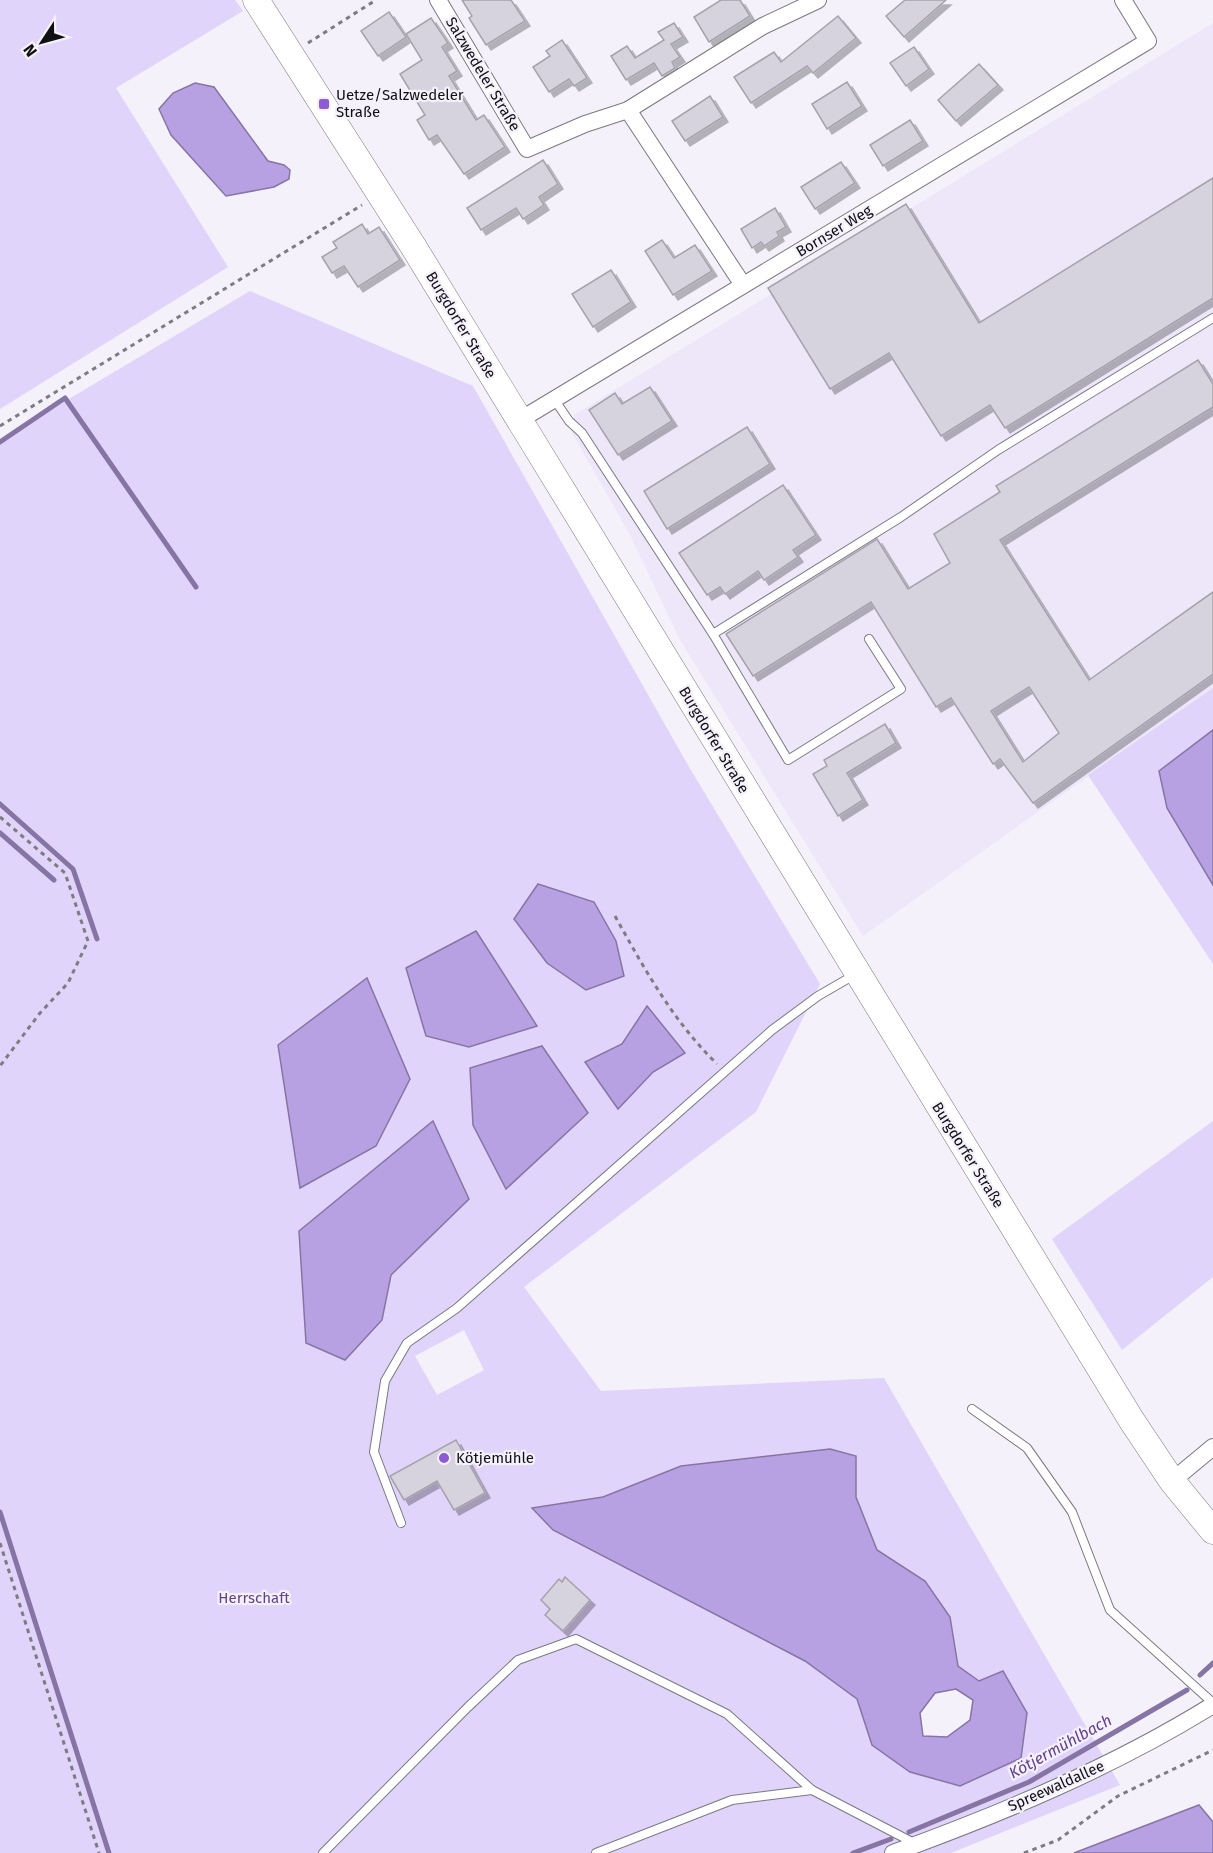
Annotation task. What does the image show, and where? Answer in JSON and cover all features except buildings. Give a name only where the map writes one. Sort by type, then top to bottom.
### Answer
[{"type":"main road","name":"Burgdorfer Straße","points":[[256,0],[520,420],[1125,1411],[1172,1481],[1213,1531]]},
{"type":"street","name":"Salzwedeler Straße","points":[[438,0],[527,149],[585,124],[628,110],[764,26],[818,0]]},
{"type":"street","name":"Bornser Weg","points":[[520,420],[1148,41],[1123,0]]},
{"type":"street","points":[[628,110],[743,285]]},
{"type":"street","points":[[1172,1481],[1213,1448]]},
{"type":"street","name":"Spreewaldallee","points":[[893,1853],[1033,1798],[1168,1733],[1213,1704]]},
{"type":"lane","points":[[712,634],[901,517],[998,450],[1213,318]]},
{"type":"lane","points":[[554,399],[569,421],[582,433],[712,634],[788,760],[901,689],[869,639]]},
{"type":"lane","points":[[401,1523],[374,1452],[385,1382],[407,1343],[457,1308],[772,1030],[819,996],[857,974]]},
{"type":"lane","points":[[972,1409],[1027,1448],[1072,1512],[1110,1610],[1213,1704]]},
{"type":"lane","points":[[323,1853],[518,1660],[576,1639],[727,1714],[812,1790],[916,1844]]},
{"type":"lane","points":[[596,1853],[732,1800],[812,1790]]},
{"type":"path","points":[[292,54],[376,0]]},
{"type":"path","points":[[0,426],[380,194]]},
{"type":"path","points":[[0,817],[65,873],[88,941],[68,983],[39,1014],[0,1066]]},
{"type":"path","points":[[615,916],[653,986],[695,1043],[725,1072]]},
{"type":"path","points":[[0,1543],[99,1853]]},
{"type":"path","points":[[1024,1853],[1058,1840],[1118,1796],[1213,1750]]},
{"type":"shaded area","points":[[1213,23],[1213,688],[863,936],[680,640],[630,535],[572,433],[574,415]]},
{"type":"shaded area","points":[[195,83],[214,87],[268,161],[284,165],[290,170],[289,179],[274,187],[226,196],[171,135],[159,109],[173,93]]},
{"type":"shaded area","points":[[1213,730],[1213,885],[1167,808],[1159,771]]},
{"type":"shaded area","points":[[538,884],[594,902],[616,941],[624,976],[586,990],[547,963],[514,919]]},
{"type":"shaded area","points":[[476,931],[537,1026],[469,1047],[426,1036],[406,968]]},
{"type":"shaded area","points":[[367,978],[410,1079],[376,1146],[300,1188],[278,1045]]},
{"type":"shaded area","points":[[647,1006],[685,1053],[653,1072],[618,1109],[585,1062],[622,1044]]},
{"type":"shaded area","points":[[542,1046],[588,1113],[506,1189],[473,1125],[470,1068]]},
{"type":"shaded area","points":[[433,1121],[469,1199],[391,1275],[382,1320],[345,1360],[306,1343],[299,1231]]},
{"type":"shaded area","points":[[830,1449],[856,1456],[856,1497],[877,1550],[925,1581],[950,1617],[958,1666],[979,1681],[1003,1671],[1027,1713],[1021,1758],[960,1786],[910,1772],[872,1745],[857,1699],[805,1661],[553,1530],[532,1508],[603,1497],[681,1466]],"holes":[[[956,1689],[973,1700],[970,1720],[947,1737],[923,1736],[920,1713],[935,1693]]]},
{"type":"shaded area","points":[[1199,1805],[1213,1822],[1213,1853],[1074,1853]]},
{"type":"green space","points":[[0,0],[235,0],[243,11],[116,88],[228,267],[0,409]]},
{"type":"green space","name":"Herrschaft","points":[[250,291],[473,386],[689,767],[820,984],[756,1112],[524,1287],[601,1391],[884,1378],[1120,1785],[951,1853],[0,1853],[0,440]],"holes":[[[622,1044],[685,1053],[653,1072],[618,1109],[585,1063]],[[418,1248],[391,1275],[382,1320],[306,1343]],[[464,1330],[484,1370],[437,1395],[415,1356]],[[856,1456],[856,1497],[877,1550],[925,1581],[950,1617],[958,1666],[979,1681],[1003,1671],[960,1786],[872,1745],[857,1699],[805,1661],[553,1530],[533,1508],[603,1497],[682,1466]]]},
{"type":"green space","points":[[1213,688],[1213,730],[1159,771],[1167,808],[1213,885],[1213,964],[1088,775]]},
{"type":"green space","points":[[1213,1121],[1213,1277],[1122,1350],[1052,1239]]},
{"type":"waterway","points":[[0,442],[65,398],[196,587]]},
{"type":"waterway","points":[[0,804],[73,869],[97,939]]},
{"type":"waterway","points":[[0,833],[54,880]]},
{"type":"waterway","points":[[0,1512],[109,1853]]},
{"type":"waterway","name":"Kötjermühlbach","points":[[1200,1675],[1213,1663]]},
{"type":"waterway","name":"Kötjermühlbach","points":[[909,1832],[1029,1782],[1187,1690]]},
{"type":"waterway","name":"Kötjermühlbach","points":[[853,1853],[891,1839]]},
{"type":"place","name":"Uetze/Salzwedeler Straße","points":[[324,104]]},
{"type":"place","name":"Kötjemühle","points":[[444,1458]]}]
